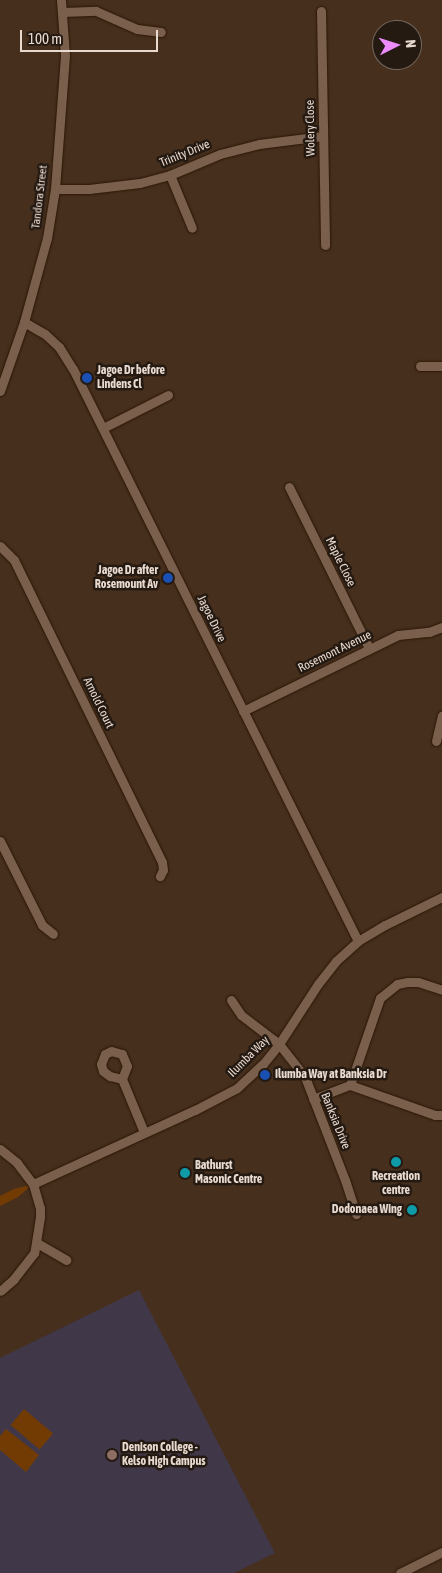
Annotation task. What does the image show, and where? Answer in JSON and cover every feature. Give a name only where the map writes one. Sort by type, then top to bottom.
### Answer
[{"type":"street","name":"Tandora Street","points":[[0,391],[41,268],[55,189],[65,55],[61,0]]},
{"type":"street","points":[[63,12],[96,11],[138,29],[161,32]]},
{"type":"street","name":"Wolery Close","points":[[321,11],[325,245]]},
{"type":"street","name":"Trinity Drive","points":[[55,189],[89,189],[140,183],[170,175],[220,154],[287,139],[323,136]]},
{"type":"street","points":[[170,175],[192,228]]},
{"type":"street","name":"Jagoe Drive","points":[[24,322],[45,334],[64,352],[358,941]]},
{"type":"street","points":[[420,366],[442,366]]},
{"type":"street","points":[[103,428],[168,395]]},
{"type":"street","name":"Maple Close","points":[[289,486],[369,648]]},
{"type":"street","name":"Arnold Court","points":[[0,546],[14,560],[158,853],[163,870],[160,876]]},
{"type":"street","name":"Rosemont Avenue","points":[[243,711],[398,635],[442,629]]},
{"type":"street","points":[[436,741],[442,716]]},
{"type":"street","points":[[0,841],[42,925],[53,934]]},
{"type":"street","name":"Ilumba Way","points":[[33,1184],[195,1110],[237,1088],[263,1064],[280,1044],[324,975],[358,941],[385,925],[442,897]]},
{"type":"street","points":[[350,1085],[380,998],[388,990],[407,982],[418,982],[442,990]]},
{"type":"street","name":"Banksia Drive","points":[[231,1000],[241,1015],[280,1044],[305,1077],[346,1180],[356,1214]]},
{"type":"street","points":[[122,1079],[144,1132]]},
{"type":"street","points":[[313,1099],[350,1085],[435,1115],[442,1115]]},
{"type":"street","points":[[0,1150],[16,1163],[33,1184],[40,1208],[37,1243],[34,1253],[23,1269],[0,1291]]},
{"type":"street","points":[[37,1243],[66,1260]]},
{"type":"street","points":[[400,1573],[442,1552]]},
{"type":"shaded area","points":[[33,1184],[18,1197],[0,1206],[0,1196],[14,1189]]},
{"type":"shaded area","name":"Denison College - Kelso High Campus","points":[[139,1290],[275,1553],[234,1573],[0,1573],[0,1358]]},
{"type":"shaded area","points":[[24,1409],[53,1433],[40,1450],[11,1425]]},
{"type":"shaded area","points":[[6,1429],[39,1455],[26,1472],[0,1450],[0,1436]]},
{"type":"place","name":"Jagoe Dr before Lindens Cl","points":[[87,378]]},
{"type":"place","name":"Jagoe Dr after Rosemount Av","points":[[168,578]]},
{"type":"place","name":"Ilumba Way at Banksia Dr","points":[[265,1075]]},
{"type":"place","name":"Recreation centre","points":[[396,1162]]},
{"type":"place","name":"Bathurst Masonic Centre","points":[[185,1173]]},
{"type":"place","name":"Dodonaea Wing","points":[[412,1210]]},
{"type":"place","name":"Denison College - Kelso High Campus","points":[[112,1455]]}]
